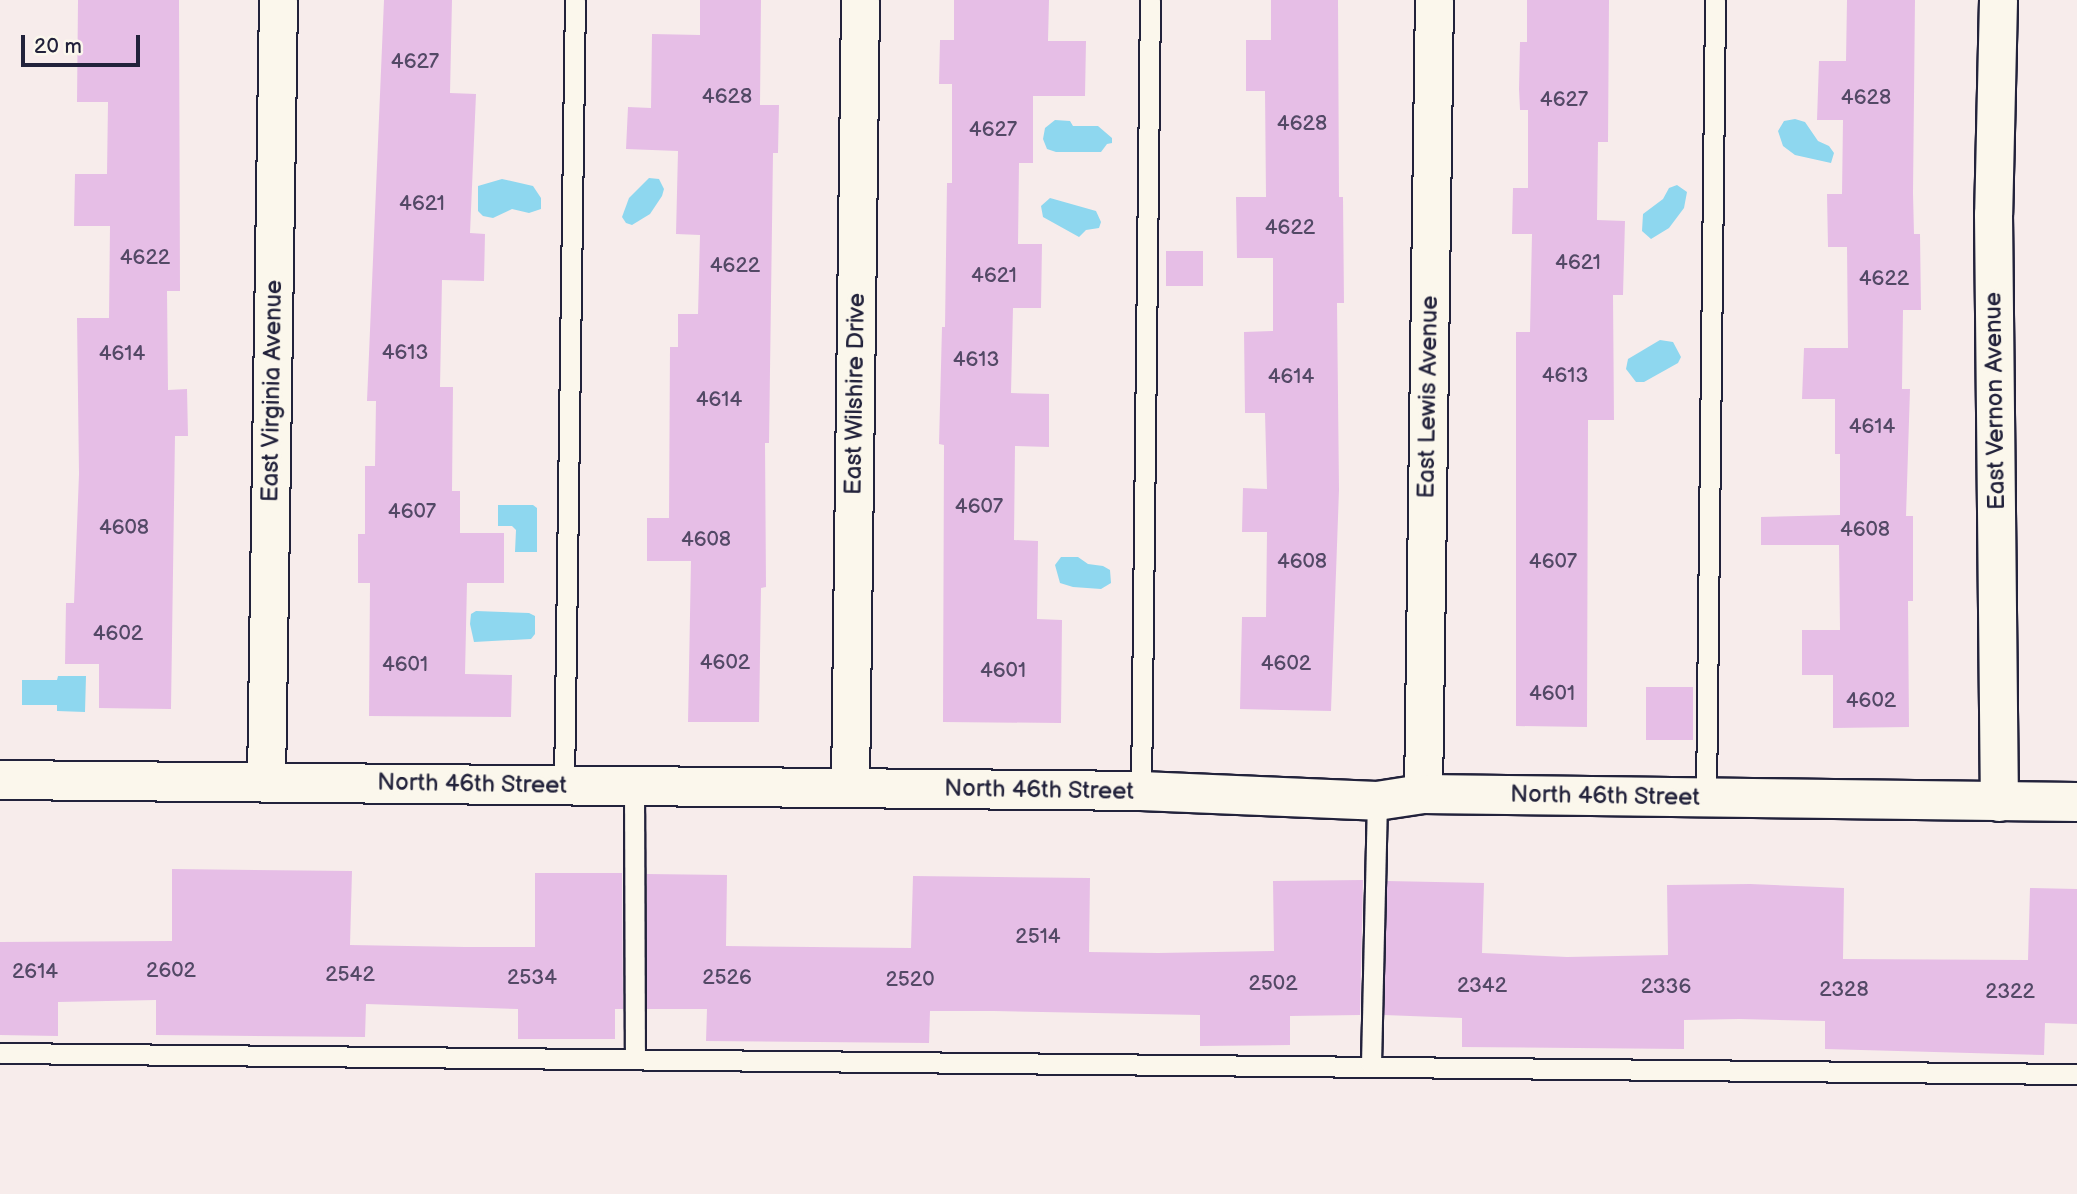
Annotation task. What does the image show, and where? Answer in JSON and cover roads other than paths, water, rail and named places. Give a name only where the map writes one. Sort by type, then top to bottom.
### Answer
[{"type":"street","name":"East Virginia Avenue","points":[[266,781],[278,0]]},
{"type":"street","name":"East Wilshire Drive","points":[[850,787],[859,0]]},
{"type":"street","name":"East Lewis Avenue","points":[[1423,794],[1434,0]]},
{"type":"street","name":"East Vernon Avenue","points":[[1998,0],[1993,228],[1999,802]]},
{"type":"street","name":"North 46th Street","points":[[0,780],[1141,791],[1377,801],[1423,794],[2077,802]]},
{"type":"lane","points":[[564,785],[575,0]]},
{"type":"lane","points":[[1141,791],[1150,0]]},
{"type":"lane","points":[[1706,797],[1715,0]]},
{"type":"lane","points":[[634,785],[635,1058]]},
{"type":"lane","points":[[1371,1065],[1377,801]]},
{"type":"lane","points":[[0,1053],[2077,1073]]},
{"type":"water","points":[[1795,119],[1805,122],[1818,141],[1829,146],[1834,153],[1831,163],[1795,155],[1783,146],[1778,131],[1784,121]]},
{"type":"water","points":[[1055,120],[1070,121],[1073,126],[1098,126],[1112,138],[1112,143],[1107,144],[1101,152],[1056,152],[1047,149],[1043,139],[1045,128]]},
{"type":"water","points":[[649,178],[659,179],[664,189],[662,196],[650,214],[632,225],[626,223],[622,217],[629,198]]},
{"type":"water","points":[[502,179],[533,186],[541,198],[541,209],[529,213],[512,209],[493,218],[483,216],[478,211],[478,186]]},
{"type":"water","points":[[1677,185],[1687,192],[1684,208],[1669,228],[1651,239],[1642,231],[1643,214],[1663,199],[1669,188]]},
{"type":"water","points":[[1050,198],[1096,211],[1101,222],[1099,228],[1086,230],[1079,237],[1043,217],[1041,206]]},
{"type":"water","points":[[1660,340],[1673,342],[1681,357],[1678,363],[1644,382],[1636,382],[1626,369],[1628,359]]},
{"type":"water","points":[[498,505],[533,505],[537,508],[537,552],[515,552],[516,530],[512,526],[498,526]]},
{"type":"water","points":[[1061,557],[1078,557],[1088,564],[1103,566],[1110,570],[1111,583],[1101,589],[1060,583],[1055,565]]},
{"type":"water","points":[[476,611],[529,613],[535,616],[535,634],[531,639],[474,642],[470,624],[471,614]]},
{"type":"water","points":[[58,676],[86,676],[85,712],[57,711],[57,705],[22,705],[22,680],[57,680]]}]
